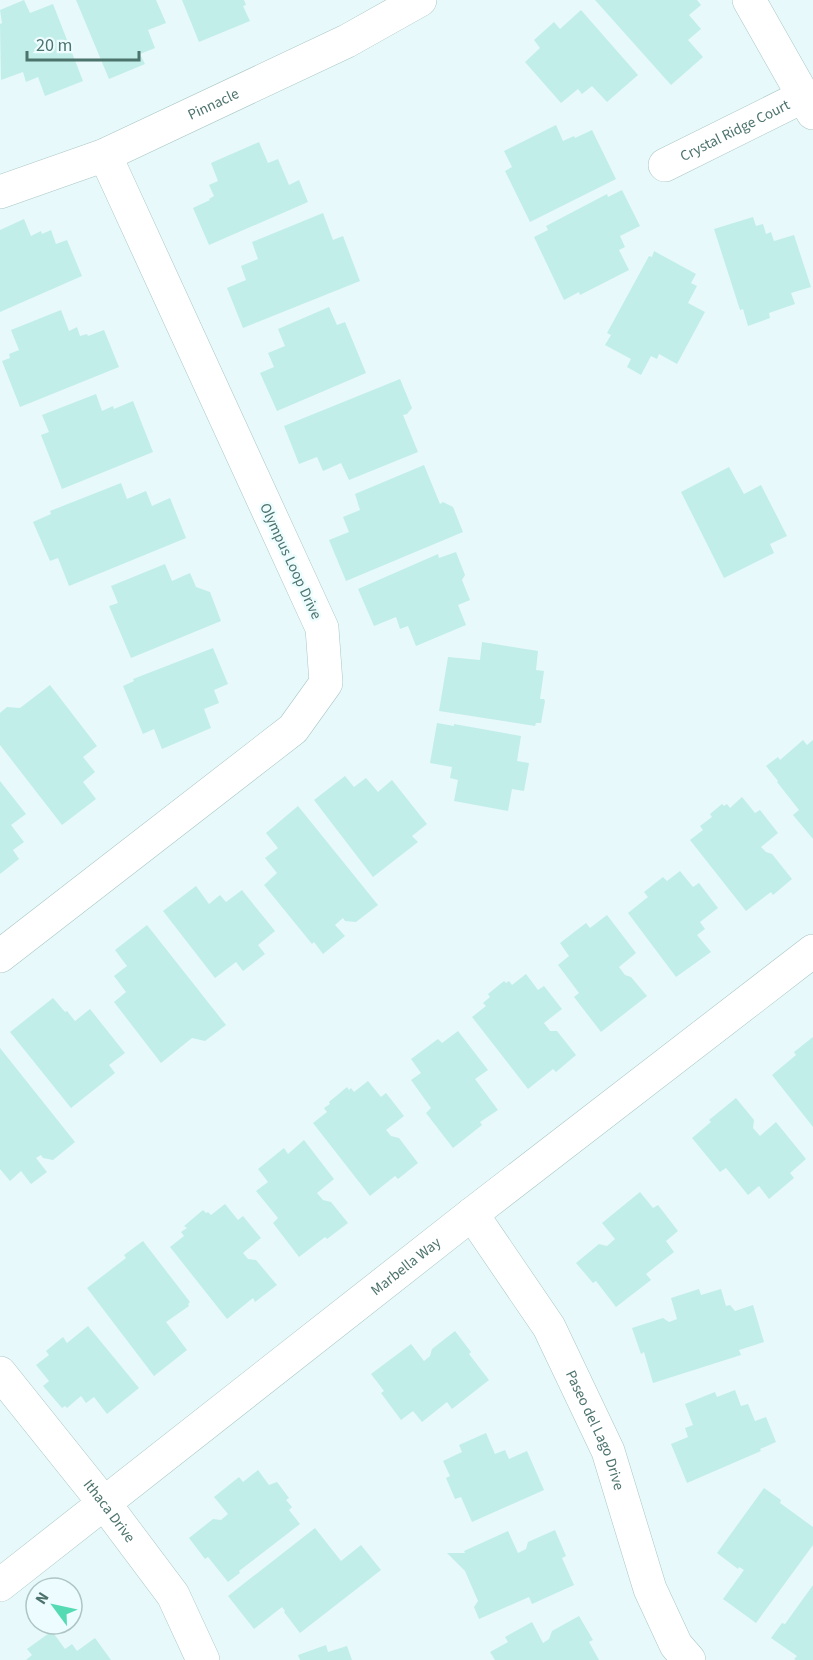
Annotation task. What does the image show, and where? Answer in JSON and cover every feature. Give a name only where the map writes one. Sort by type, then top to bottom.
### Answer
[{"type":"street","name":"Pinnacle","points":[[0,192],[105,155],[347,41],[420,0]]},
{"type":"street","points":[[749,0],[808,105]]},
{"type":"street","name":"Crystal Ridge Court","points":[[665,165],[808,105]]},
{"type":"street","name":"Olympus Loop Drive","points":[[0,956],[293,729],[326,682],[322,628],[105,155]]},
{"type":"street","name":"Marbella Way","points":[[0,1585],[472,1214],[813,951]]},
{"type":"street","name":"Paseo del Lago Drive","points":[[472,1214],[549,1327],[608,1451],[650,1589],[676,1645],[689,1660]]},
{"type":"street","name":"Ithaca Drive","points":[[0,1372],[104,1503],[172,1595],[203,1660]]},
{"type":"building","points":[[24,0],[30,13],[53,4],[83,81],[45,96],[38,77],[26,82],[23,72],[1,80],[0,24],[2,23],[0,10]]},
{"type":"building","points":[[76,0],[156,0],[166,23],[148,30],[155,48],[140,54],[145,64],[109,79]]},
{"type":"building","points":[[182,0],[244,0],[246,5],[243,6],[250,21],[199,42]]},
{"type":"building","points":[[595,0],[697,0],[701,5],[689,15],[701,29],[688,40],[703,57],[671,85]]},
{"type":"building","points":[[581,10],[638,75],[607,102],[592,86],[582,94],[578,89],[561,103],[525,62],[540,48],[534,40],[554,22],[560,29]]},
{"type":"building","points":[[556,125],[563,141],[592,130],[616,179],[530,222],[505,171],[512,167],[504,151]]},
{"type":"building","points":[[259,142],[268,163],[278,159],[289,185],[299,180],[308,202],[209,245],[193,208],[214,196],[209,185],[218,181],[211,163]]},
{"type":"building","points":[[622,190],[640,226],[620,236],[625,247],[619,250],[629,270],[580,295],[579,292],[564,300],[534,237],[548,230],[546,226],[607,194],[608,197]]},
{"type":"building","points":[[323,213],[333,240],[343,236],[360,281],[243,328],[227,288],[246,280],[241,266],[258,259],[252,242]]},
{"type":"building","points":[[753,217],[756,226],[763,224],[766,234],[771,232],[774,241],[794,235],[811,287],[791,293],[795,304],[769,313],[770,318],[748,326],[743,309],[740,310],[714,229]]},
{"type":"building","points":[[24,219],[31,236],[41,231],[42,234],[51,230],[56,244],[67,240],[82,276],[0,312],[0,230]]},
{"type":"building","points":[[654,251],[696,274],[691,283],[697,286],[688,303],[705,312],[677,364],[659,354],[657,359],[651,356],[641,375],[627,367],[631,359],[605,345],[611,335],[607,333],[649,256],[652,257]]},
{"type":"building","points":[[329,307],[337,325],[345,322],[366,373],[277,411],[260,373],[274,367],[268,353],[285,346],[278,329]]},
{"type":"building","points":[[61,310],[69,331],[77,327],[80,336],[87,334],[88,336],[104,330],[119,367],[20,407],[2,361],[10,358],[9,354],[19,350],[11,330]]},
{"type":"building","points":[[400,379],[412,408],[403,415],[418,452],[349,480],[341,463],[323,471],[317,457],[299,464],[284,426]]},
{"type":"building","points":[[96,394],[102,411],[133,401],[153,452],[62,489],[41,435],[49,432],[42,415]]},
{"type":"building","points":[[424,465],[440,504],[443,502],[453,507],[463,532],[346,581],[329,540],[349,532],[343,517],[360,510],[355,494]]},
{"type":"building","points":[[729,467],[744,494],[761,485],[787,536],[770,544],[774,553],[724,578],[681,492]]},
{"type":"building","points":[[121,483],[127,499],[146,491],[152,506],[170,498],[186,538],[69,586],[58,558],[50,561],[33,522],[51,514],[50,511]]},
{"type":"building","points":[[456,552],[465,575],[462,580],[470,600],[458,605],[466,625],[416,646],[408,626],[400,629],[396,617],[374,626],[358,589],[438,554],[439,558]]},
{"type":"building","points":[[165,564],[172,581],[190,573],[196,587],[210,592],[221,621],[131,658],[109,606],[118,603],[111,586]]},
{"type":"building","points":[[482,642],[538,651],[536,670],[544,671],[540,699],[545,701],[541,723],[536,723],[535,726],[439,711],[448,657],[480,660]]},
{"type":"building","points":[[213,648],[228,684],[214,690],[219,703],[204,709],[211,728],[162,749],[154,729],[143,734],[123,686],[134,681],[133,679]]},
{"type":"building","points":[[50,685],[97,746],[83,757],[95,772],[83,782],[96,799],[62,825],[0,745],[0,713],[7,707],[20,708]]},
{"type":"building","points":[[437,723],[521,736],[517,761],[529,763],[524,791],[512,789],[508,811],[454,801],[458,780],[450,778],[452,767],[430,763]]},
{"type":"building","points":[[803,740],[807,745],[813,740],[813,839],[793,815],[799,810],[766,766],[778,757],[780,760]]},
{"type":"building","points":[[345,776],[354,787],[366,778],[378,792],[392,780],[427,824],[412,836],[418,842],[373,877],[314,800]]},
{"type":"building","points":[[0,781],[26,814],[11,825],[24,842],[13,850],[19,859],[0,874]]},
{"type":"building","points":[[742,797],[755,813],[760,810],[778,833],[761,847],[772,854],[792,879],[773,895],[771,892],[746,911],[690,840],[703,830],[700,826],[712,817],[710,814],[722,804],[724,806],[727,804],[730,808]]},
{"type":"building","points":[[298,806],[378,905],[356,922],[345,921],[343,918],[335,925],[345,936],[323,954],[314,942],[312,944],[264,885],[277,873],[265,858],[278,848],[266,833]]},
{"type":"building","points":[[680,871],[693,887],[699,883],[718,908],[700,922],[705,929],[697,935],[711,952],[676,977],[628,913],[648,897],[644,892],[663,877],[667,881]]},
{"type":"building","points":[[196,886],[209,904],[220,895],[226,902],[242,890],[275,931],[258,945],[265,954],[243,971],[236,962],[215,978],[163,911]]},
{"type":"building","points":[[607,915],[636,953],[619,967],[647,996],[601,1032],[574,997],[579,993],[558,965],[569,956],[560,943],[586,923],[590,928]]},
{"type":"building","points":[[147,925],[226,1025],[205,1041],[192,1038],[161,1063],[114,1002],[126,992],[114,976],[127,966],[115,950]]},
{"type":"building","points":[[526,974],[538,990],[544,986],[562,1009],[544,1023],[550,1031],[557,1031],[576,1055],[556,1072],[553,1069],[528,1089],[472,1017],[486,1006],[483,1003],[490,997],[488,994],[504,981],[506,983],[509,981],[512,985]]},
{"type":"building","points":[[53,998],[75,1021],[90,1009],[125,1053],[109,1065],[115,1073],[71,1108],[10,1032]]},
{"type":"building","points":[[458,1031],[488,1070],[475,1079],[498,1110],[480,1122],[482,1125],[453,1148],[426,1113],[431,1108],[411,1080],[421,1073],[411,1059],[438,1039],[442,1043]]},
{"type":"building","points":[[813,1037],[813,1127],[772,1075],[796,1055],[794,1052]]},
{"type":"building","points":[[0,1048],[75,1142],[53,1160],[43,1158],[41,1155],[36,1158],[47,1172],[31,1184],[21,1171],[10,1181],[0,1169]]},
{"type":"building","points":[[368,1081],[381,1097],[386,1093],[404,1116],[386,1130],[391,1136],[399,1138],[418,1163],[398,1179],[395,1176],[370,1196],[313,1123],[327,1112],[324,1108],[330,1104],[329,1102],[347,1087],[354,1092]]},
{"type":"building","points":[[736,1098],[754,1120],[753,1128],[760,1136],[776,1122],[806,1159],[790,1173],[794,1178],[769,1199],[759,1186],[748,1195],[726,1168],[720,1172],[692,1138],[711,1122],[709,1120]]},
{"type":"building","points":[[304,1140],[334,1179],[317,1193],[323,1200],[331,1202],[348,1223],[299,1257],[273,1223],[278,1218],[256,1191],[268,1182],[258,1169],[284,1148],[288,1154]]},
{"type":"building","points":[[640,1192],[653,1208],[658,1205],[678,1231],[666,1241],[674,1252],[646,1274],[651,1280],[616,1307],[596,1281],[593,1283],[576,1263],[599,1244],[607,1246],[615,1239],[602,1223]]},
{"type":"building","points":[[225,1204],[238,1220],[243,1216],[261,1238],[243,1253],[248,1259],[256,1260],[277,1285],[255,1302],[253,1298],[227,1319],[170,1247],[184,1236],[181,1232],[187,1228],[184,1226],[203,1210],[211,1215]]},
{"type":"building","points":[[143,1241],[190,1302],[189,1306],[166,1322],[187,1350],[154,1376],[87,1288],[126,1258],[124,1255]]},
{"type":"building","points":[[699,1289],[701,1295],[721,1289],[726,1306],[730,1305],[735,1311],[753,1305],[764,1342],[739,1350],[741,1355],[653,1383],[644,1352],[641,1354],[632,1328],[663,1318],[669,1322],[677,1319],[671,1298]]},
{"type":"building","points":[[88,1326],[139,1388],[107,1414],[94,1397],[86,1403],[81,1396],[67,1408],[65,1406],[62,1408],[43,1386],[49,1381],[36,1365],[49,1355],[46,1351],[63,1337],[67,1343]]},
{"type":"building","points":[[455,1331],[489,1380],[452,1409],[447,1402],[422,1422],[413,1411],[401,1420],[381,1393],[384,1391],[371,1374],[411,1344],[424,1361],[430,1356],[432,1349]]},
{"type":"building","points":[[735,1390],[741,1406],[748,1404],[755,1421],[766,1417],[776,1442],[760,1449],[761,1451],[687,1483],[671,1444],[688,1437],[685,1428],[693,1425],[685,1404],[715,1392],[717,1397]]},
{"type":"building","points":[[486,1433],[495,1454],[505,1450],[509,1459],[527,1451],[544,1490],[472,1522],[461,1497],[455,1499],[446,1478],[450,1476],[443,1461],[462,1452],[459,1445]]},
{"type":"building","points":[[258,1470],[269,1485],[277,1482],[289,1498],[286,1500],[292,1507],[289,1510],[300,1524],[228,1582],[208,1557],[205,1559],[189,1538],[213,1519],[221,1520],[228,1514],[214,1497],[239,1477],[243,1482]]},
{"type":"building","points":[[764,1488],[813,1527],[813,1545],[756,1623],[723,1599],[744,1570],[739,1567],[738,1569],[717,1553]]},
{"type":"building","points":[[315,1528],[341,1561],[361,1545],[381,1570],[300,1633],[282,1607],[254,1629],[228,1596]]},
{"type":"building","points":[[555,1530],[566,1556],[562,1558],[574,1585],[532,1604],[529,1597],[479,1619],[474,1607],[478,1601],[465,1571],[447,1553],[465,1553],[464,1551],[508,1531],[518,1553],[526,1549],[528,1542]]},
{"type":"building","points":[[813,1585],[813,1660],[796,1660],[794,1659],[797,1656],[771,1638],[782,1623],[785,1624]]},
{"type":"building","points":[[579,1616],[593,1640],[589,1642],[599,1660],[495,1660],[490,1652],[508,1642],[505,1637],[532,1622],[543,1643],[549,1639],[552,1631]]},
{"type":"building","points":[[45,1636],[56,1636],[65,1649],[72,1644],[77,1651],[95,1638],[111,1660],[26,1660],[32,1655],[27,1649]]},
{"type":"building","points":[[326,1645],[328,1652],[347,1646],[352,1660],[300,1660],[298,1655]]}]
